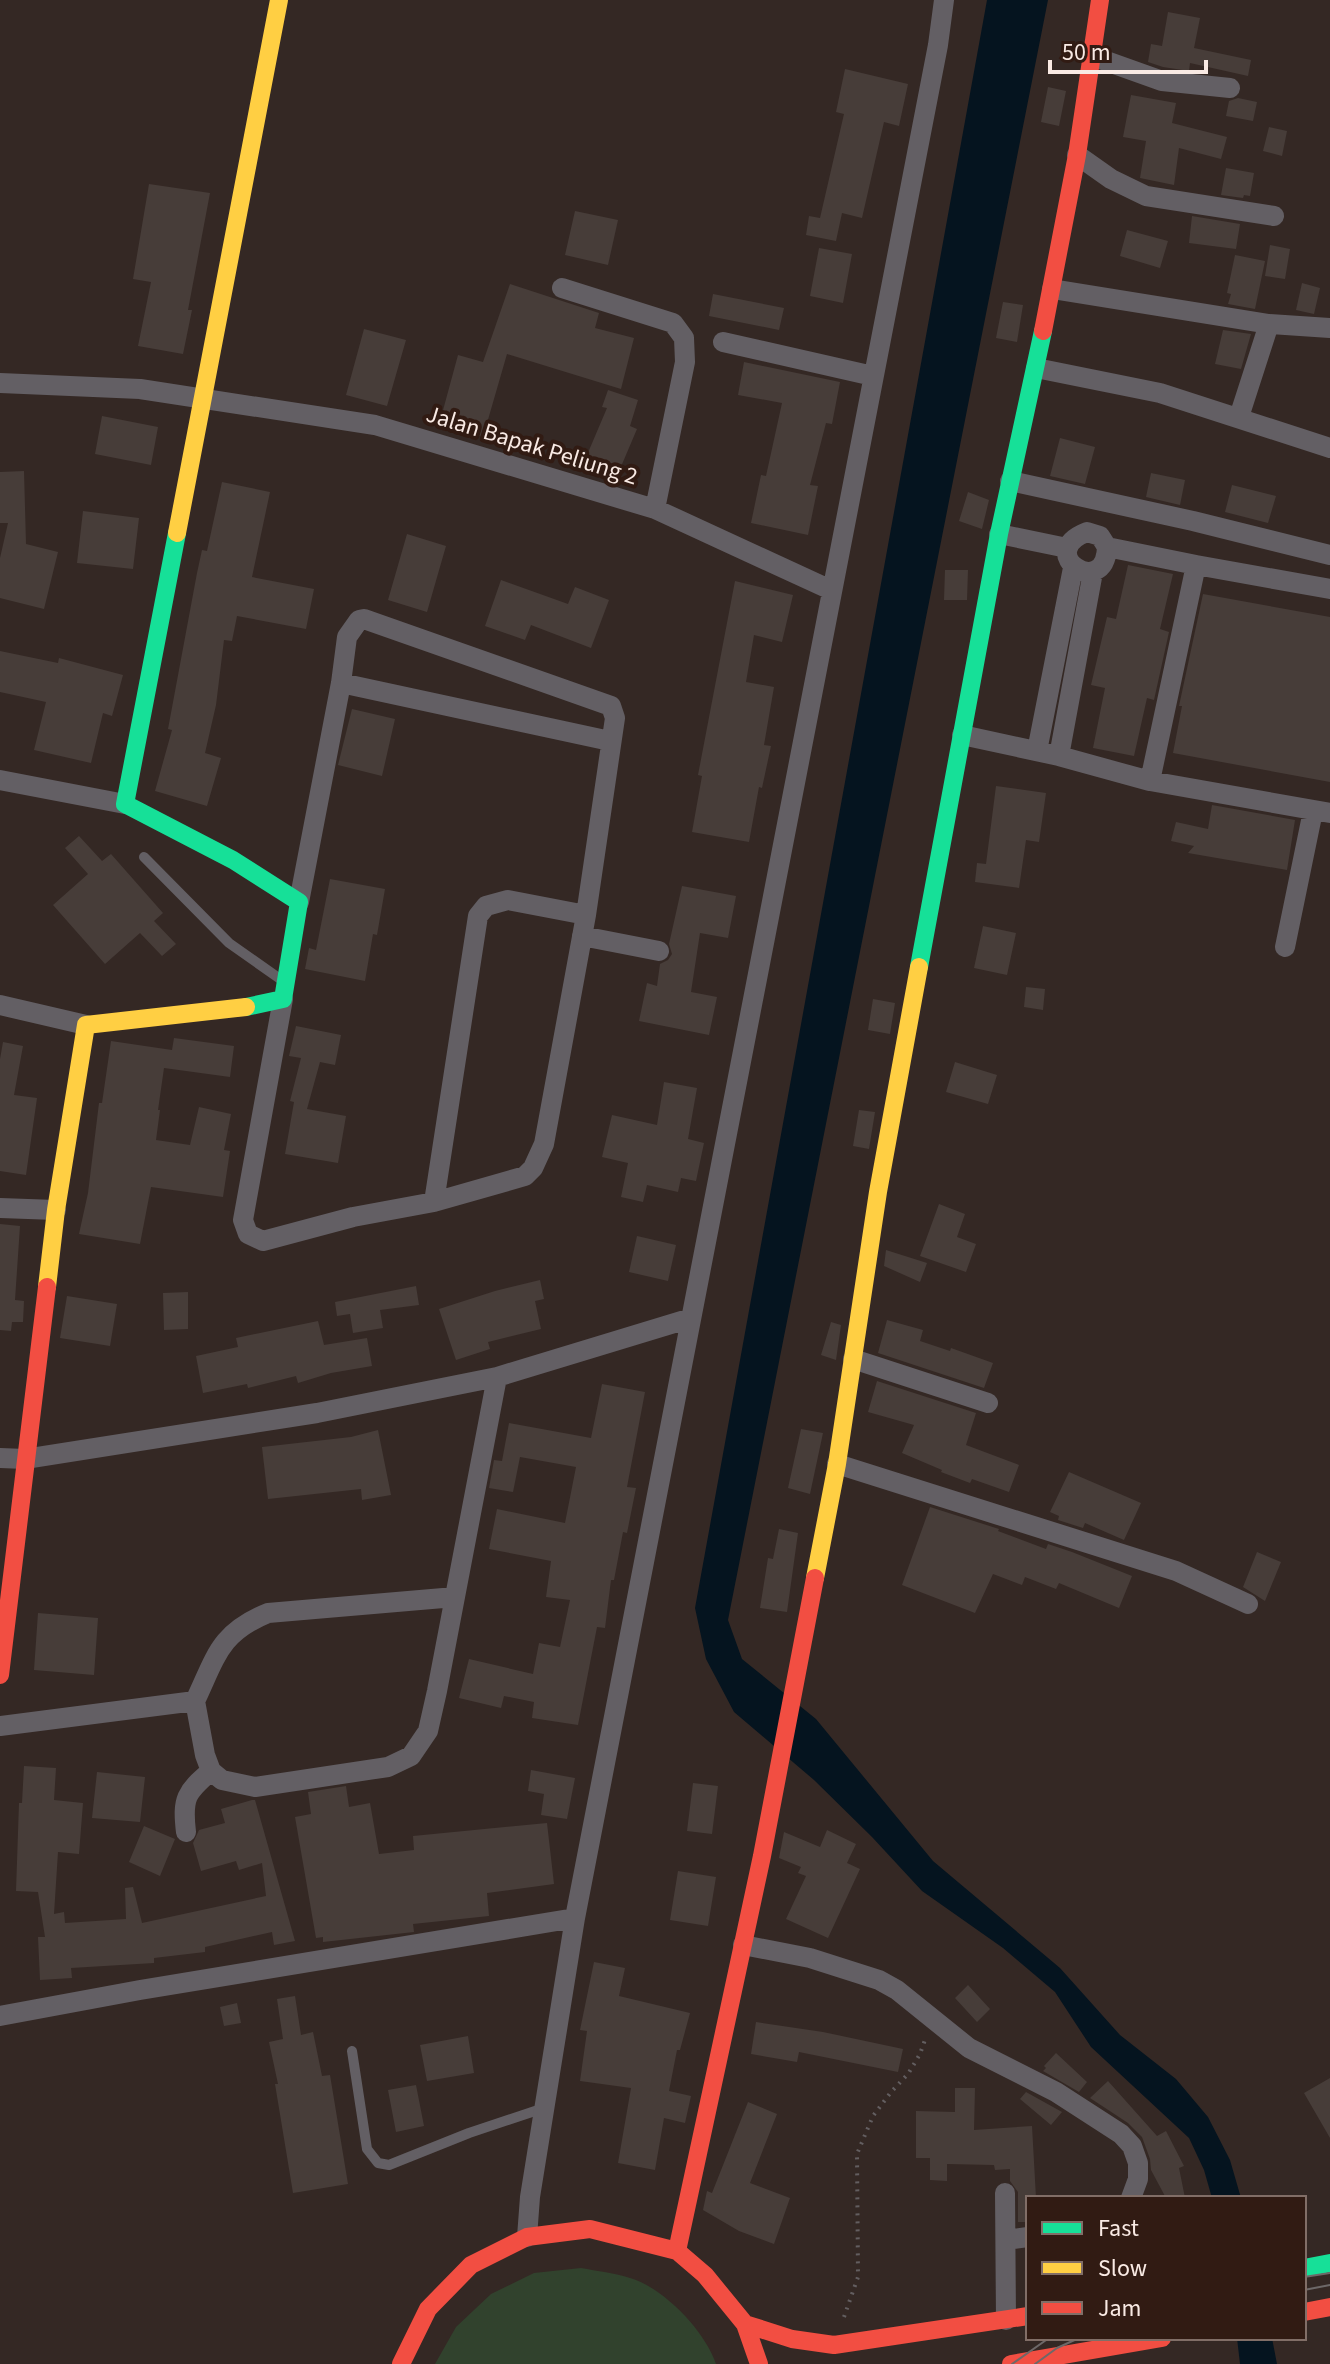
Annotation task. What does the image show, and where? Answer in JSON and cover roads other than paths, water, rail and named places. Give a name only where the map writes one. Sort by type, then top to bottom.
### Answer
[{"type":"main road","points":[[0,1675],[56,1210],[86,1025],[256,1006],[284,991],[299,902],[233,860],[125,804],[279,0]]},
{"type":"main road","points":[[677,2251],[743,1945],[837,1464],[878,1192],[999,534],[1036,368],[1077,155],[1100,0]]},
{"type":"main road","points":[[401,2364],[428,2309],[471,2265],[527,2237],[590,2229],[677,2251],[705,2275],[745,2324],[759,2364]]},
{"type":"main road","points":[[1306,2268],[1330,2263]]},
{"type":"main road","points":[[1306,2312],[1330,2308]]},
{"type":"main road","points":[[745,2324],[792,2339],[834,2345],[1026,2316]]},
{"type":"main road","points":[[1011,2364],[1150,2340]]},
{"type":"street","points":[[527,2237],[530,2197],[575,1918],[935,60],[944,0]]},
{"type":"street","points":[[1092,56],[1162,81],[1230,88]]},
{"type":"street","points":[[1077,155],[1111,179],[1146,196],[1274,216]]},
{"type":"street","points":[[562,288],[673,323],[684,338],[685,362],[655,509]]},
{"type":"street","points":[[1052,289],[1269,324],[1330,328]]},
{"type":"street","points":[[1239,417],[1269,324]]},
{"type":"street","points":[[723,342],[873,376]]},
{"type":"street","points":[[1036,368],[1160,393],[1330,448]]},
{"type":"street","name":"Jalan Bapak Peliung 2","points":[[0,383],[140,389],[202,401],[375,425],[655,509],[831,590]]},
{"type":"street","points":[[1010,481],[1330,555]]},
{"type":"street","points":[[999,534],[1078,563],[1102,566],[1107,558],[1107,547],[1100,536],[1087,532],[1074,537],[1078,563],[1059,756]]},
{"type":"street","points":[[1107,547],[1330,589]]},
{"type":"street","points":[[1037,751],[1078,563]]},
{"type":"street","points":[[1150,781],[1196,565]]},
{"type":"street","points":[[284,991],[243,1220],[248,1234],[263,1241],[353,1217],[434,1202],[525,1176],[540,1156],[586,915],[614,713],[604,702],[364,619],[354,624],[347,637],[299,902]]},
{"type":"street","points":[[341,683],[610,741]]},
{"type":"street","points":[[962,735],[1059,756],[1150,781],[1322,812],[1285,947]]},
{"type":"street","points":[[0,780],[125,804]]},
{"type":"street","points":[[434,1202],[478,916],[486,906],[508,900],[586,915]]},
{"type":"street","points":[[582,936],[659,951]]},
{"type":"street","points":[[0,1005],[86,1025]]},
{"type":"street","points":[[0,1208],[56,1210]]},
{"type":"street","points":[[0,1458],[25,1459],[317,1413],[497,1377],[691,1318]]},
{"type":"street","points":[[853,1359],[988,1403]]},
{"type":"street","points":[[455,1597],[268,1613],[231,1633],[195,1701],[211,1771],[222,1780],[255,1787],[388,1767],[411,1756],[428,1731],[455,1597],[497,1377]]},
{"type":"street","points":[[837,1464],[1176,1571],[1248,1604]]},
{"type":"street","points":[[0,1726],[195,1701]]},
{"type":"street","points":[[186,1832],[186,1798],[191,1788],[211,1771]]},
{"type":"street","points":[[0,2016],[575,1918]]},
{"type":"street","points":[[743,1945],[810,1958],[879,1980],[897,1990],[969,2048],[1056,2092],[1121,2134],[1132,2146],[1138,2163],[1138,2179],[1132,2196]]},
{"type":"street","points":[[1005,2193],[1006,2320]]},
{"type":"street","points":[[1006,2240],[1026,2237]]},
{"type":"lane","points":[[144,857],[229,943],[284,991]]},
{"type":"lane","points":[[352,2051],[367,2149],[378,2163],[389,2165],[469,2133],[545,2108]]},
{"type":"water","points":[[987,0],[1048,0],[728,1620],[742,1659],[816,1719],[933,1861],[1060,1968],[1120,2035],[1176,2079],[1208,2117],[1230,2160],[1240,2196],[1211,2196],[1204,2170],[1189,2138],[1091,2047],[1055,1992],[1003,1948],[922,1891],[814,1780],[734,1712],[706,1659],[695,1608]]},
{"type":"water","points":[[1237,2340],[1272,2340],[1277,2364],[1240,2364]]},
{"type":"tram line","points":[[1306,2277],[1330,2273]]},
{"type":"tram line","points":[[1306,2290],[1330,2285]]},
{"type":"tram line","points":[[1012,2364],[1046,2340]]},
{"type":"tram line","points":[[1035,2364],[1075,2340]]}]
